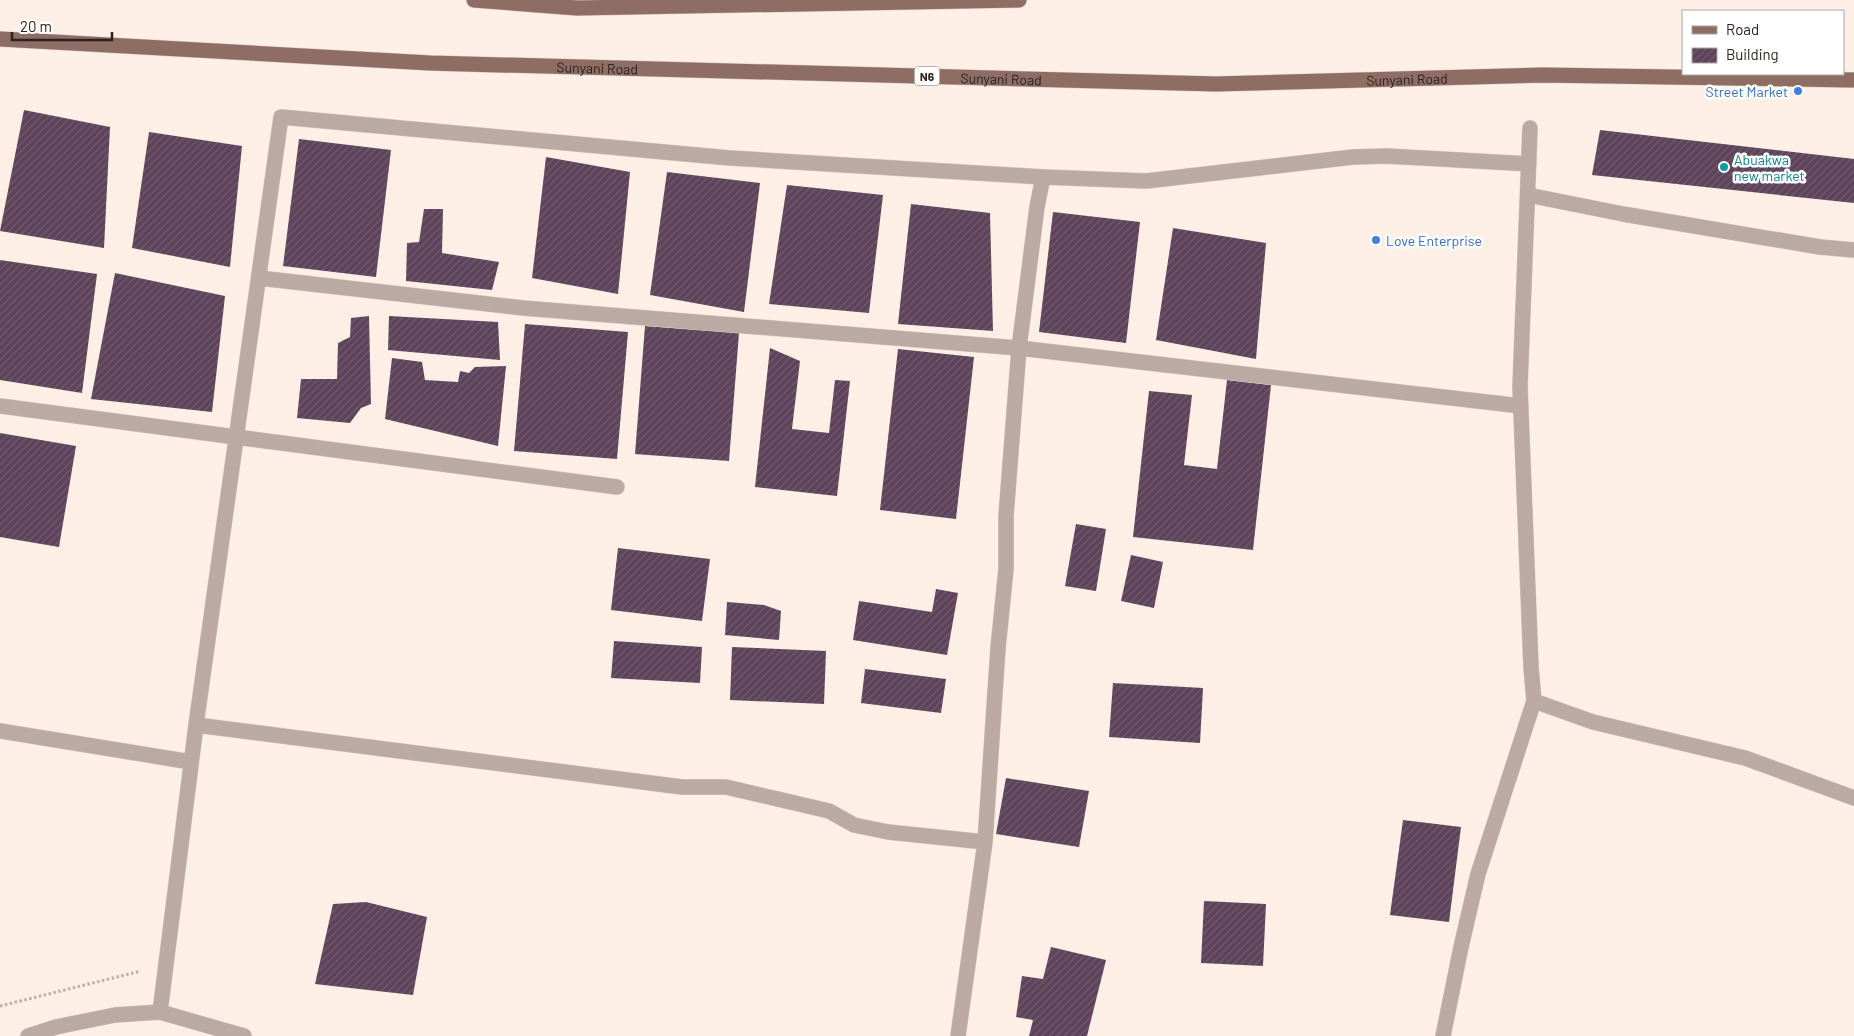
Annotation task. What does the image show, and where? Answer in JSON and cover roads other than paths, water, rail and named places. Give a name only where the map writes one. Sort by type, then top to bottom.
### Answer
[{"type":"main road","points":[[474,0],[577,8],[1019,0]]},
{"type":"main road","name":"Sunyani Road","points":[[0,39],[430,63],[1216,84],[1543,75],[1854,80]]},
{"type":"street","points":[[160,1012],[196,725],[238,436],[281,117],[730,158],[1043,177],[1146,181],[1353,157],[1387,156],[1529,164]]},
{"type":"street","points":[[1443,1036],[1460,947],[1478,874],[1534,701],[1530,667],[1520,388],[1530,128]]},
{"type":"street","points":[[958,1036],[985,842],[998,648],[1006,569],[1006,516],[1018,348],[1037,207],[1043,177]]},
{"type":"street","points":[[1528,195],[1820,247],[1854,250]]},
{"type":"street","points":[[259,278],[523,308],[1018,348],[1521,406]]},
{"type":"street","points":[[0,406],[617,487]]},
{"type":"street","points":[[1534,701],[1594,722],[1744,758],[1854,798]]},
{"type":"street","points":[[196,725],[682,787],[726,787],[829,811],[854,825],[888,832],[985,842]]},
{"type":"street","points":[[0,731],[191,762]]},
{"type":"street","points":[[28,1036],[56,1027],[116,1015],[160,1012],[244,1036]]},
{"type":"place","name":"Street Market","points":[[1798,91]]},
{"type":"place","name":"Abuakwa new market","points":[[1724,167]]},
{"type":"place","name":"Love Enterprise","points":[[1376,240]]}]
